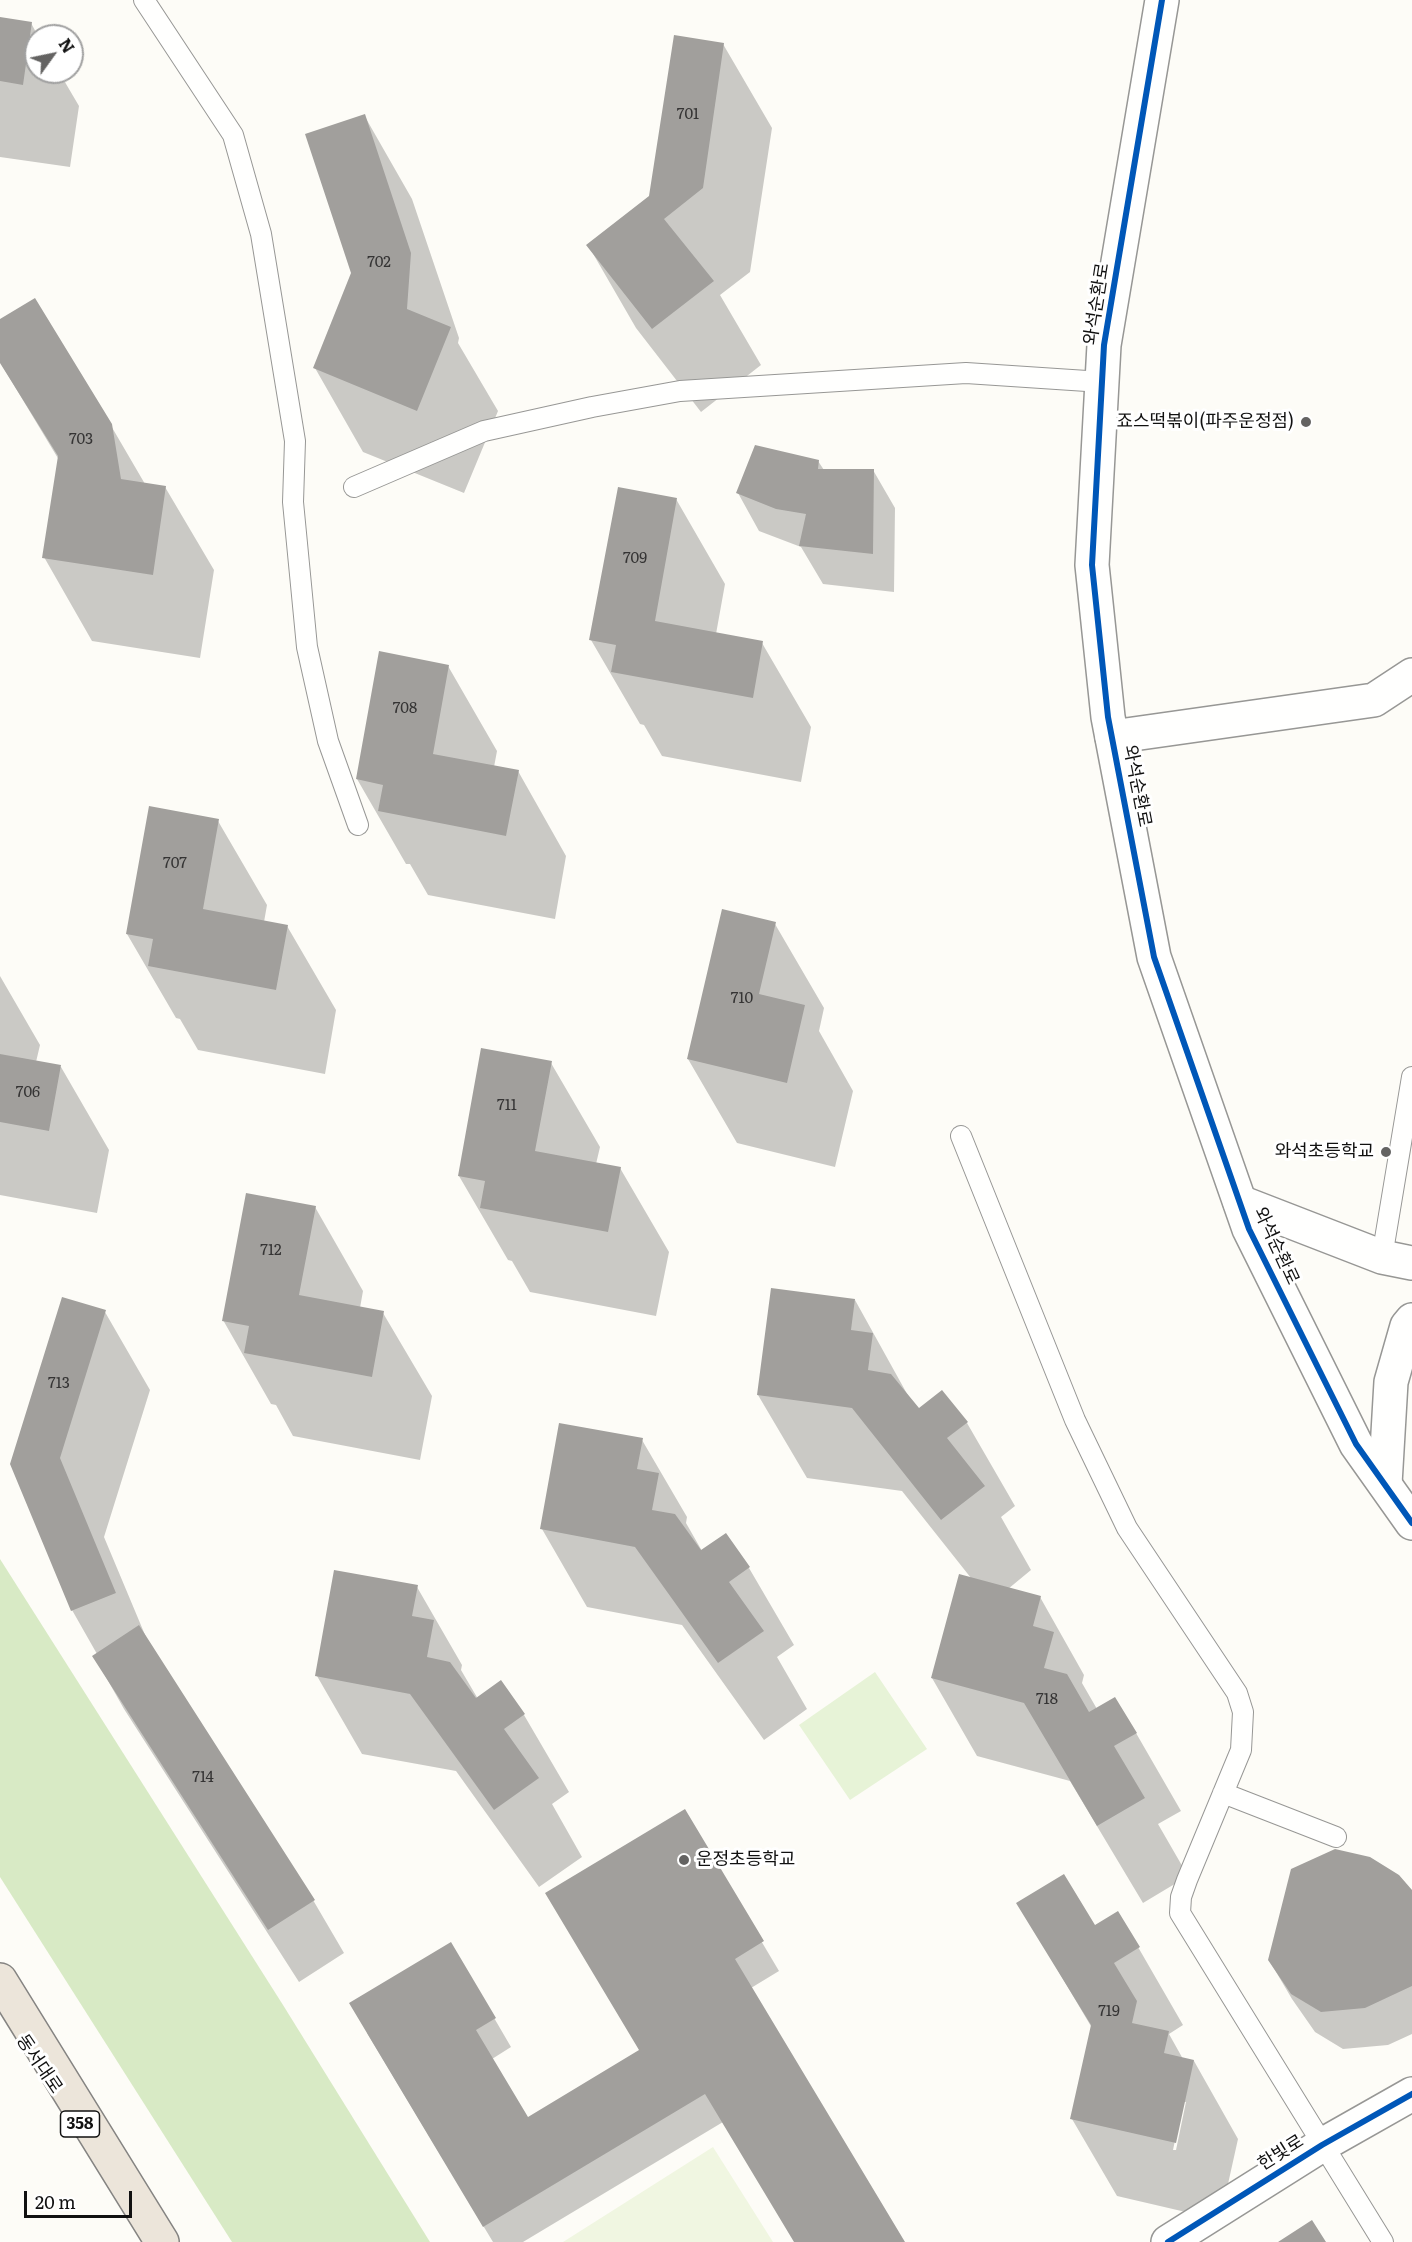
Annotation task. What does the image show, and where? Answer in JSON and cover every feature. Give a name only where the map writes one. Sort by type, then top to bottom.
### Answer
[{"type":"highway","points":[[0,1980],[161,2242]]},
{"type":"highway","name":"동서대로","points":[[0,2006],[161,2242]]},
{"type":"street","name":"와석순환로","points":[[1162,0],[1104,345],[1092,565],[1112,737],[1154,957],[1249,1229],[1356,1444],[1412,1523]]},
{"type":"street","points":[[1112,737],[1374,700],[1412,675]]},
{"type":"street","points":[[1240,1202],[1397,1260]]},
{"type":"street","points":[[1385,1484],[1391,1382],[1407,1326],[1412,1320]]},
{"type":"street","name":"한빛로","points":[[1168,2242],[1322,2145],[1412,2094]]},
{"type":"lane","points":[[144,0],[233,135],[261,234],[295,441],[293,502],[307,647],[328,741],[358,825]]},
{"type":"lane","points":[[354,487],[484,431],[592,407],[680,391],[966,373],[1102,382]]},
{"type":"lane","points":[[1397,1260],[1412,1077]]},
{"type":"lane","points":[[961,1136],[1075,1420],[1127,1528],[1237,1694],[1243,1713],[1240,1750],[1186,1880],[1181,1897],[1180,1913],[1383,2242]]},
{"type":"lane","points":[[1223,1793],[1336,1837]]},
{"type":"green space","points":[[0,1559],[283,2005],[430,2242],[232,2242],[0,1877]]},
{"type":"green space","points":[[875,1672],[927,1749],[850,1800],[799,1725]]},
{"type":"green space","points":[[713,2147],[773,2242],[563,2242]]},
{"type":"building","points":[[0,17],[32,22],[32,24],[24,24],[23,85],[0,81]]},
{"type":"building","points":[[674,35],[724,43],[703,188],[664,219],[714,281],[652,329],[586,245],[649,196]]},
{"type":"building","points":[[365,114],[411,253],[407,309],[451,327],[417,411],[313,368],[351,273],[305,134]]},
{"type":"building","points":[[35,298],[112,424],[121,479],[166,486],[153,575],[42,558],[58,456],[0,363],[0,319]]},
{"type":"building","points":[[755,445],[819,460],[818,469],[874,469],[873,554],[799,546],[806,514],[776,509],[736,493]]},
{"type":"building","points":[[618,487],[677,498],[655,621],[763,641],[753,698],[611,672],[616,645],[589,640]]},
{"type":"building","points":[[379,651],[449,665],[433,754],[519,770],[506,836],[378,811],[383,785],[356,779]]},
{"type":"building","points":[[149,806],[219,819],[203,909],[288,925],[276,990],[148,966],[153,939],[126,934]]},
{"type":"building","points":[[722,909],[776,922],[759,994],[805,1005],[787,1083],[687,1059]]},
{"type":"building","points":[[481,1048],[552,1061],[535,1151],[621,1167],[608,1232],[480,1208],[485,1181],[458,1176]]},
{"type":"building","points":[[0,1054],[61,1065],[49,1131],[0,1122]]},
{"type":"building","points":[[246,1193],[316,1206],[299,1295],[384,1311],[372,1377],[244,1353],[249,1326],[222,1321]]},
{"type":"building","points":[[771,1288],[855,1299],[851,1330],[873,1333],[868,1370],[891,1374],[919,1408],[942,1390],[968,1422],[947,1438],[985,1486],[941,1520],[852,1408],[757,1395]]},
{"type":"building","points":[[62,1297],[106,1310],[60,1458],[116,1593],[71,1611],[10,1464]]},
{"type":"building","points":[[559,1423],[643,1438],[637,1469],[659,1473],[652,1510],[675,1514],[701,1550],[726,1533],[750,1567],[729,1582],[764,1631],[718,1663],[635,1547],[540,1529]]},
{"type":"building","points":[[334,1570],[418,1585],[412,1616],[434,1620],[427,1657],[450,1662],[476,1698],[501,1680],[525,1714],[504,1729],[539,1778],[494,1810],[410,1694],[315,1676]]},
{"type":"building","points":[[959,1574],[1041,1596],[1033,1626],[1054,1632],[1044,1668],[1067,1674],[1089,1712],[1115,1697],[1137,1733],[1114,1746],[1145,1798],[1097,1826],[1024,1703],[931,1678]]},
{"type":"building","points":[[139,1625],[315,1900],[268,1930],[92,1656]]},
{"type":"building","points":[[685,1809],[764,1941],[735,1959],[905,2242],[794,2242],[705,2094],[483,2227],[349,2003],[451,1942],[496,2018],[476,2030],[528,2117],[639,2050],[545,1893]]},
{"type":"building","points":[[1335,1849],[1370,1857],[1399,1875],[1412,1890],[1412,1986],[1365,2008],[1321,2012],[1291,1994],[1268,1960],[1291,1869]]},
{"type":"building","points":[[1064,1874],[1095,1925],[1118,1911],[1140,1947],[1114,1963],[1137,2001],[1132,2023],[1169,2031],[1164,2053],[1194,2060],[1176,2143],[1070,2119],[1091,2025],[1016,1903]]},
{"type":"building","points":[[1312,2220],[1326,2242],[1278,2242]]},
{"type":"cycle path","points":[[1162,0],[1104,345],[1092,565],[1108,717],[1154,957],[1249,1229],[1356,1444],[1412,1523]]},
{"type":"cycle path","points":[[1168,2242],[1322,2145],[1412,2094]]},
{"type":"place","name":"죠스떡볶이(파주운정점)","points":[[1306,422]]},
{"type":"place","name":"와석초등학교","points":[[1386,1152]]},
{"type":"place","name":"운정초등학교","points":[[684,1860]]}]
